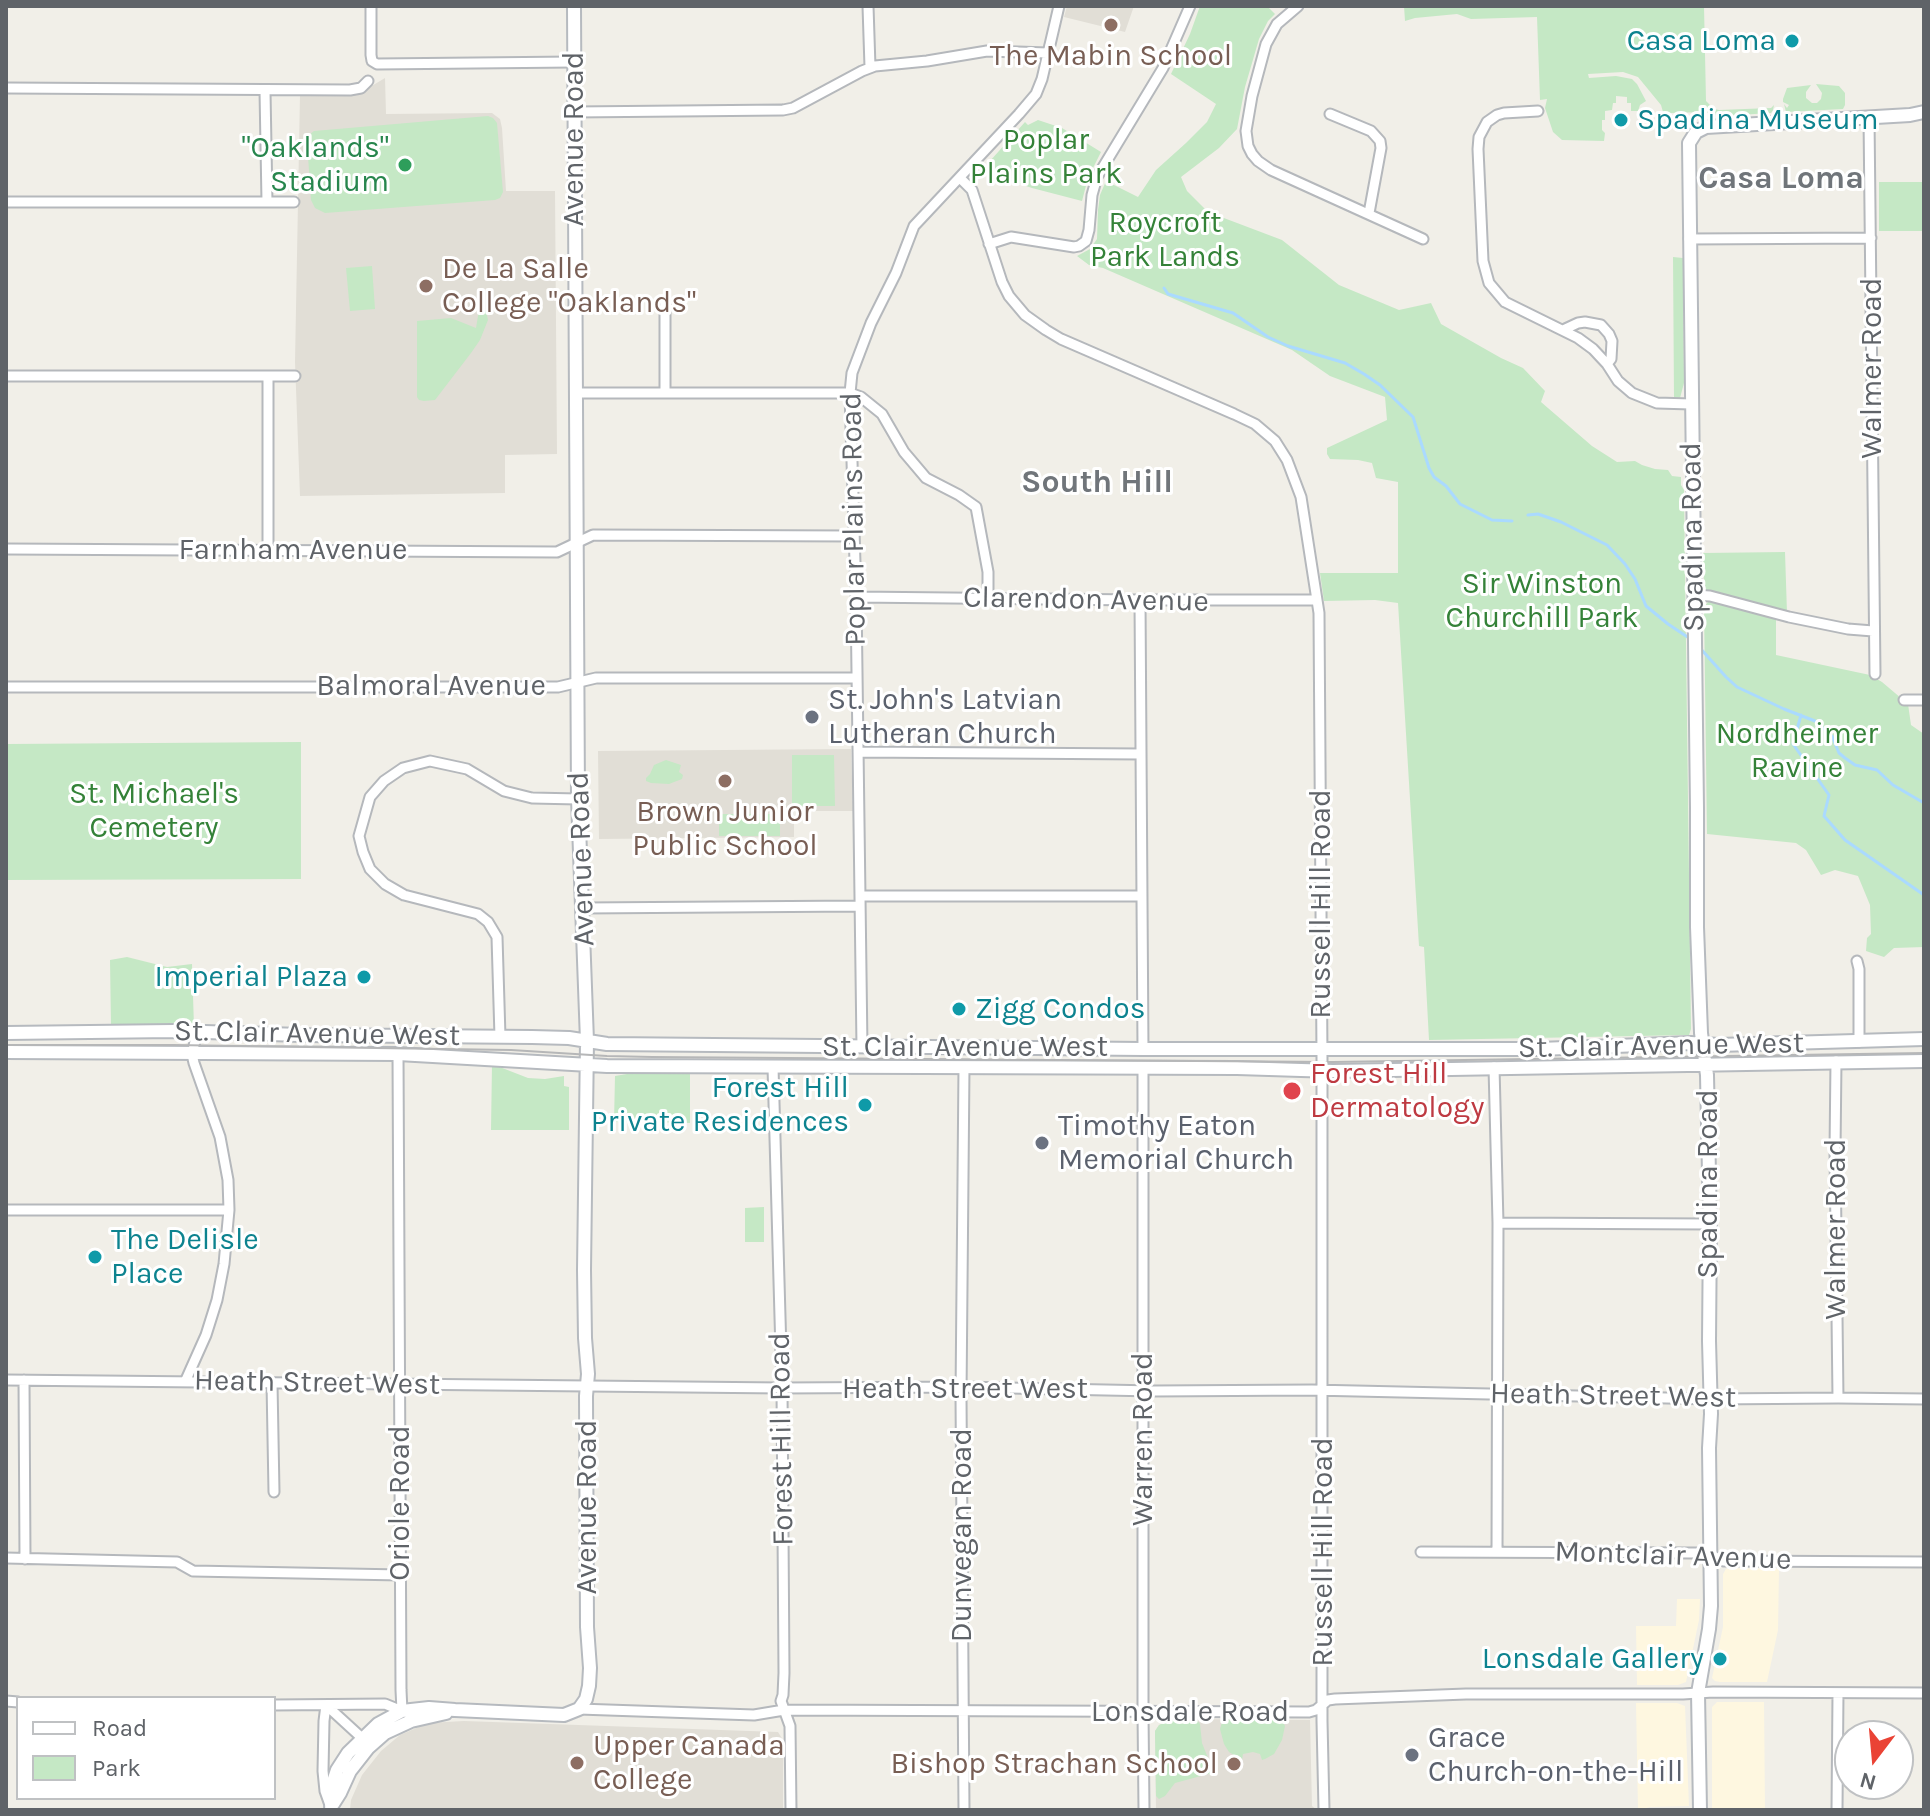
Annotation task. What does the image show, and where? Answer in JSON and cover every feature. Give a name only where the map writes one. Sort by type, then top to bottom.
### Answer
[{"type":"main road","name":"Avenue Road","points":[[574,6],[578,799],[587,1041],[584,1215],[590,1680],[586,1699],[579,1709]]},
{"type":"main road","points":[[1869,117],[1924,112]]},
{"type":"main road","name":"Spadina Road","points":[[1700,1810],[1698,1693],[1711,1606],[1710,1224],[1706,1065],[1697,927],[1688,149],[1691,138],[1699,129],[1706,127],[1869,117]]},
{"type":"main road","name":"St. Clair Avenue West","points":[[6,1033],[119,1031],[569,1038],[607,1044],[1143,1049],[1540,1049],[1924,1039]]},
{"type":"main road","points":[[1030,1047],[1030,1069]]},
{"type":"main road","name":"St. Clair Avenue West","points":[[6,1052],[398,1054],[587,1065],[1322,1071],[1924,1061]]},
{"type":"main road","points":[[331,1808],[337,1770],[348,1753],[378,1724],[402,1711],[429,1708],[455,1710]]},
{"type":"main road","name":"Lonsdale Road","points":[[455,1710],[560,1715],[579,1709]]},
{"type":"main road","points":[[385,1733],[411,1721],[455,1710]]},
{"type":"main road","points":[[331,1808],[350,1771],[368,1748],[401,1719],[402,1711]]},
{"type":"street","points":[[371,6],[371,55],[372,61],[377,64],[573,62]]},
{"type":"street","points":[[868,6],[870,67]]},
{"type":"street","name":"Poplar Plains Road","points":[[862,1047],[852,373],[914,226],[1031,101],[1042,79],[1059,6]]},
{"type":"street","points":[[989,244],[1011,237],[1074,247],[1086,241],[1097,177],[1163,68],[1190,6]]},
{"type":"street","points":[[1298,6],[1277,24],[1266,44],[1246,131],[1252,154],[1263,166],[1423,239]]},
{"type":"street","points":[[574,112],[783,110],[793,108],[870,67],[976,52],[1048,53]]},
{"type":"street","points":[[6,88],[350,90],[361,88],[368,81]]},
{"type":"street","points":[[265,91],[267,202]]},
{"type":"street","points":[[1538,111],[1497,115],[1487,122],[1481,132],[1478,149],[1484,267],[1489,283],[1505,302],[1563,330],[1593,349],[1623,387],[1643,399],[1657,403],[1691,404]]},
{"type":"street","points":[[1330,114],[1371,131],[1380,141],[1369,213]]},
{"type":"street","name":"Walmer Road","points":[[1869,117],[1875,674]]},
{"type":"street","name":"Russell Hill Road","points":[[960,178],[972,190],[1002,282],[1025,315],[1061,339],[1245,419],[1265,432],[1287,460],[1301,497],[1319,629],[1324,1810]]},
{"type":"street","points":[[6,202],[294,202]]},
{"type":"street","points":[[1689,239],[1871,238]]},
{"type":"street","points":[[665,304],[665,392]]},
{"type":"street","points":[[1563,330],[1585,322],[1601,325],[1612,341],[1611,359],[1607,364]]},
{"type":"street","points":[[6,376],[295,376]]},
{"type":"street","points":[[268,376],[268,551]]},
{"type":"street","points":[[575,393],[850,393],[867,401],[882,414],[904,452],[926,478],[976,507],[988,572],[988,599]]},
{"type":"street","points":[[577,542],[593,535],[853,536]]},
{"type":"street","name":"Farnham Avenue","points":[[6,549],[557,552],[577,542]]},
{"type":"street","points":[[1694,595],[1710,596],[1848,629],[1873,631]]},
{"type":"street","name":"Clarendon Avenue","points":[[856,597],[1317,600]]},
{"type":"street","points":[[1140,600],[1143,1049]]},
{"type":"street","name":"Balmoral Avenue","points":[[6,687],[558,687],[596,678],[856,678]]},
{"type":"street","points":[[1904,700],[1924,700]]},
{"type":"street","points":[[858,752],[1141,754]]},
{"type":"street","points":[[500,1037],[497,937],[478,914],[404,895],[385,884],[370,869],[359,836],[370,797],[384,781],[403,768],[430,761],[467,769],[504,791],[532,798],[578,799]]},
{"type":"street","points":[[584,908],[1142,896]]},
{"type":"street","points":[[1857,961],[1859,1042]]},
{"type":"street","points":[[185,1382],[206,1335],[217,1300],[229,1210],[228,1180],[220,1137],[192,1054],[197,1033]]},
{"type":"street","name":"Oriole Road","points":[[398,1054],[402,1711]]},
{"type":"street","name":"Walmer Road","points":[[1836,1061],[1838,1398]]},
{"type":"street","name":"Forest Hill Road","points":[[773,1067],[782,1388],[784,1673],[781,1701],[790,1726],[791,1810]]},
{"type":"street","name":"Dunvegan Road","points":[[964,1067],[961,1387],[964,1810]]},
{"type":"street","points":[[1494,1067],[1498,1223],[1497,1551]]},
{"type":"street","name":"Warren Road","points":[[1143,1069],[1144,1810]]},
{"type":"street","points":[[6,1210],[229,1210]]},
{"type":"street","points":[[1498,1223],[1710,1224]]},
{"type":"street","name":"Heath Street West","points":[[6,1380],[961,1387],[1711,1399],[1924,1399]]},
{"type":"street","points":[[24,1380],[25,1559]]},
{"type":"street","points":[[272,1383],[274,1492]]},
{"type":"street","name":"Montclair Avenue","points":[[1421,1552],[1699,1553],[1724,1561],[1924,1562]]},
{"type":"street","points":[[6,1558],[177,1562],[193,1571],[401,1575]]},
{"type":"street","points":[[1838,1693],[1838,1720]]},
{"type":"street","name":"Lonsdale Road","points":[[579,1709],[754,1715],[784,1710],[1309,1712],[1335,1699],[1466,1694],[1924,1693]]},
{"type":"street","points":[[276,1705],[385,1704],[402,1711]]},
{"type":"street","points":[[326,1705],[362,1738]]},
{"type":"street","points":[[326,1705],[323,1744],[325,1791],[331,1808]]},
{"type":"shaded area","name":"The Mabin School","points":[[1067,6],[1134,6],[1125,32],[1064,17]]},
{"type":"shaded area","name":"De La Salle College \"Oaklands\"","points":[[385,78],[386,114],[492,113],[500,119],[502,128],[506,191],[555,191],[557,454],[505,455],[505,493],[300,496],[295,362],[300,95],[360,93]]},
{"type":"shaded area","name":"Brown Junior Public School","points":[[851,749],[853,811],[794,811],[794,837],[599,839],[598,751]]},
{"type":"shaded area","points":[[1730,1568],[1779,1569],[1778,1630],[1767,1682],[1720,1682],[1712,1678],[1723,1627],[1723,1574]]},
{"type":"shaded area","points":[[1677,1599],[1700,1599],[1699,1620],[1686,1682],[1678,1685],[1637,1685],[1636,1626],[1676,1626]]},
{"type":"shaded area","points":[[1717,1702],[1764,1702],[1765,1810],[1712,1810],[1712,1707]]},
{"type":"shaded area","points":[[1636,1703],[1677,1703],[1685,1706],[1689,1806],[1638,1810]]},
{"type":"shaded area","name":"Bishop Strachan School","points":[[1172,1719],[1310,1720],[1312,1806],[1317,1810],[1156,1810],[1155,1731],[1159,1725]]},
{"type":"shaded area","name":"Upper Canada College","points":[[464,1721],[778,1732],[783,1740],[783,1810],[350,1810],[362,1775],[381,1751],[400,1735],[428,1723]]},
{"type":"green space","name":"Sir Winston Churchill Park","points":[[1200,6],[1267,6],[1275,14],[1259,39],[1237,129],[1219,148],[1181,177],[1187,191],[1208,212],[1282,240],[1339,285],[1399,310],[1431,303],[1441,324],[1523,368],[1545,391],[1541,402],[1592,446],[1617,462],[1635,461],[1681,477],[1684,490],[1689,1035],[1429,1040],[1424,947],[1419,946],[1398,603],[1324,601],[1320,573],[1398,573],[1398,482],[1376,478],[1372,463],[1330,459],[1327,454],[1327,448],[1387,420],[1385,397],[1330,376],[1292,350],[1103,268],[1089,265],[1077,256],[1090,249],[1097,239],[1100,195],[1106,181],[1138,197],[1156,170],[1207,122],[1216,104],[1171,74]]},
{"type":"green space","points":[[1404,6],[1704,6],[1706,101],[1719,110],[1771,108],[1774,105],[1773,110],[1771,113],[1722,116],[1704,112],[1671,113],[1671,122],[1665,119],[1661,105],[1638,77],[1623,72],[1588,74],[1589,78],[1616,76],[1632,79],[1646,101],[1638,111],[1631,111],[1627,97],[1616,96],[1612,110],[1605,111],[1605,120],[1602,120],[1604,141],[1562,140],[1553,132],[1545,108],[1547,99],[1540,100],[1537,17],[1471,19],[1457,14],[1405,21]]},
{"type":"green space","points":[[1816,84],[1839,86],[1845,93],[1843,109],[1786,112],[1784,104],[1787,108],[1789,105],[1783,99],[1787,88],[1811,85],[1806,98],[1817,103],[1822,93]]},
{"type":"green space","name":"\"Oaklands\" Stadium","points":[[488,116],[497,123],[503,192],[500,198],[325,213],[315,208],[311,200],[307,141],[314,131]]},
{"type":"green space","name":"Poplar Plains Park","points":[[1038,120],[1062,128],[1101,152],[1088,178],[1082,201],[981,171],[1025,122],[1028,125]]},
{"type":"green space","points":[[1879,182],[1924,182],[1924,231],[1879,231]]},
{"type":"green space","points":[[1673,257],[1683,258],[1684,383],[1680,398],[1674,398]]},
{"type":"green space","points":[[372,266],[375,309],[350,311],[346,268]]},
{"type":"green space","points":[[481,308],[486,311],[488,320],[480,340],[435,400],[419,400],[417,321],[451,318],[476,328]]},
{"type":"green space","points":[[1785,552],[1787,613],[1707,591],[1704,586],[1703,553]]},
{"type":"green space","name":"Nordheimer Ravine","points":[[1711,601],[1776,619],[1776,655],[1870,675],[1908,704],[1911,725],[1924,734],[1924,947],[1894,948],[1884,957],[1866,951],[1867,938],[1871,934],[1870,905],[1858,876],[1835,870],[1821,875],[1806,850],[1796,843],[1707,834],[1704,607]]},
{"type":"green space","name":"St. Michael's Cemetery","points":[[301,742],[301,879],[6,880],[6,744]]},
{"type":"green space","points":[[792,755],[834,755],[835,806],[792,806]]},
{"type":"green space","points":[[666,760],[681,765],[679,772],[683,775],[682,779],[669,784],[646,781],[654,765]]},
{"type":"green space","points":[[719,814],[780,814],[780,836],[719,836]]},
{"type":"green space","points":[[127,957],[167,967],[192,964],[194,1027],[111,1026],[110,960]]},
{"type":"green space","points":[[492,1064],[528,1078],[564,1076],[564,1086],[569,1087],[569,1130],[491,1130]]},
{"type":"green space","points":[[690,1074],[690,1123],[614,1122],[615,1076]]},
{"type":"green space","points":[[764,1207],[764,1242],[745,1242],[745,1208]]},
{"type":"green space","points":[[1172,1719],[1196,1719],[1200,1724],[1202,1743],[1212,1763],[1212,1773],[1175,1783],[1159,1799],[1156,1796],[1155,1731],[1159,1725]]},
{"type":"green space","points":[[1223,1719],[1282,1720],[1285,1726],[1282,1740],[1274,1754],[1265,1759],[1253,1752],[1243,1754],[1242,1760],[1229,1752],[1224,1744],[1220,1729]]},
{"type":"waterway","points":[[1164,288],[1168,294],[1233,313],[1268,337],[1288,346],[1345,363],[1364,374],[1413,417],[1429,468],[1460,504],[1492,520],[1512,521]]},
{"type":"waterway","points":[[1528,515],[1538,514],[1561,522],[1607,545],[1635,579],[1646,606],[1692,640]]},
{"type":"waterway","points":[[1700,648],[1737,687],[1815,721],[1832,736],[1839,753],[1845,758],[1855,765],[1877,770],[1893,785],[1924,803]]},
{"type":"waterway","points":[[1801,715],[1793,744],[1829,795],[1824,816],[1845,840],[1924,895]]},
{"type":"tram line","points":[[6,1045],[511,1050],[652,1057],[1333,1062],[1924,1053]]},
{"type":"place","name":"The Mabin School","points":[[1111,25]]},
{"type":"place","name":"Casa Loma","points":[[1792,41]]},
{"type":"place","name":"Spadina Museum","points":[[1621,120]]},
{"type":"place","name":"\"Oaklands\" Stadium","points":[[405,165]]},
{"type":"place","name":"De La Salle College \"Oaklands\"","points":[[426,286]]},
{"type":"place","name":"St. John's Latvian Lutheran Church","points":[[812,717]]},
{"type":"place","name":"Brown Junior Public School","points":[[725,781]]},
{"type":"place","name":"Imperial Plaza","points":[[364,977]]},
{"type":"place","name":"Zigg Condos","points":[[959,1009]]},
{"type":"place","name":"Forest Hill Dermatology","points":[[1292,1091]]},
{"type":"place","name":"Forest Hill Private Residences","points":[[865,1105]]},
{"type":"place","name":"Timothy Eaton Memorial Church","points":[[1042,1143]]},
{"type":"place","name":"The Delisle Place","points":[[95,1257]]},
{"type":"place","name":"Lonsdale Gallery","points":[[1720,1659]]},
{"type":"place","name":"Grace Church-on-the-Hill","points":[[1412,1755]]},
{"type":"place","name":"Upper Canada College","points":[[577,1763]]},
{"type":"place","name":"Bishop Strachan School","points":[[1234,1764]]},
{"type":"district","name":"Casa Loma","points":[[1781,179]]},
{"type":"district","name":"South Hill","points":[[1097,483]]},
{"type":"park label","name":"Roycroft Park Lands","points":[[1165,240]]}]
